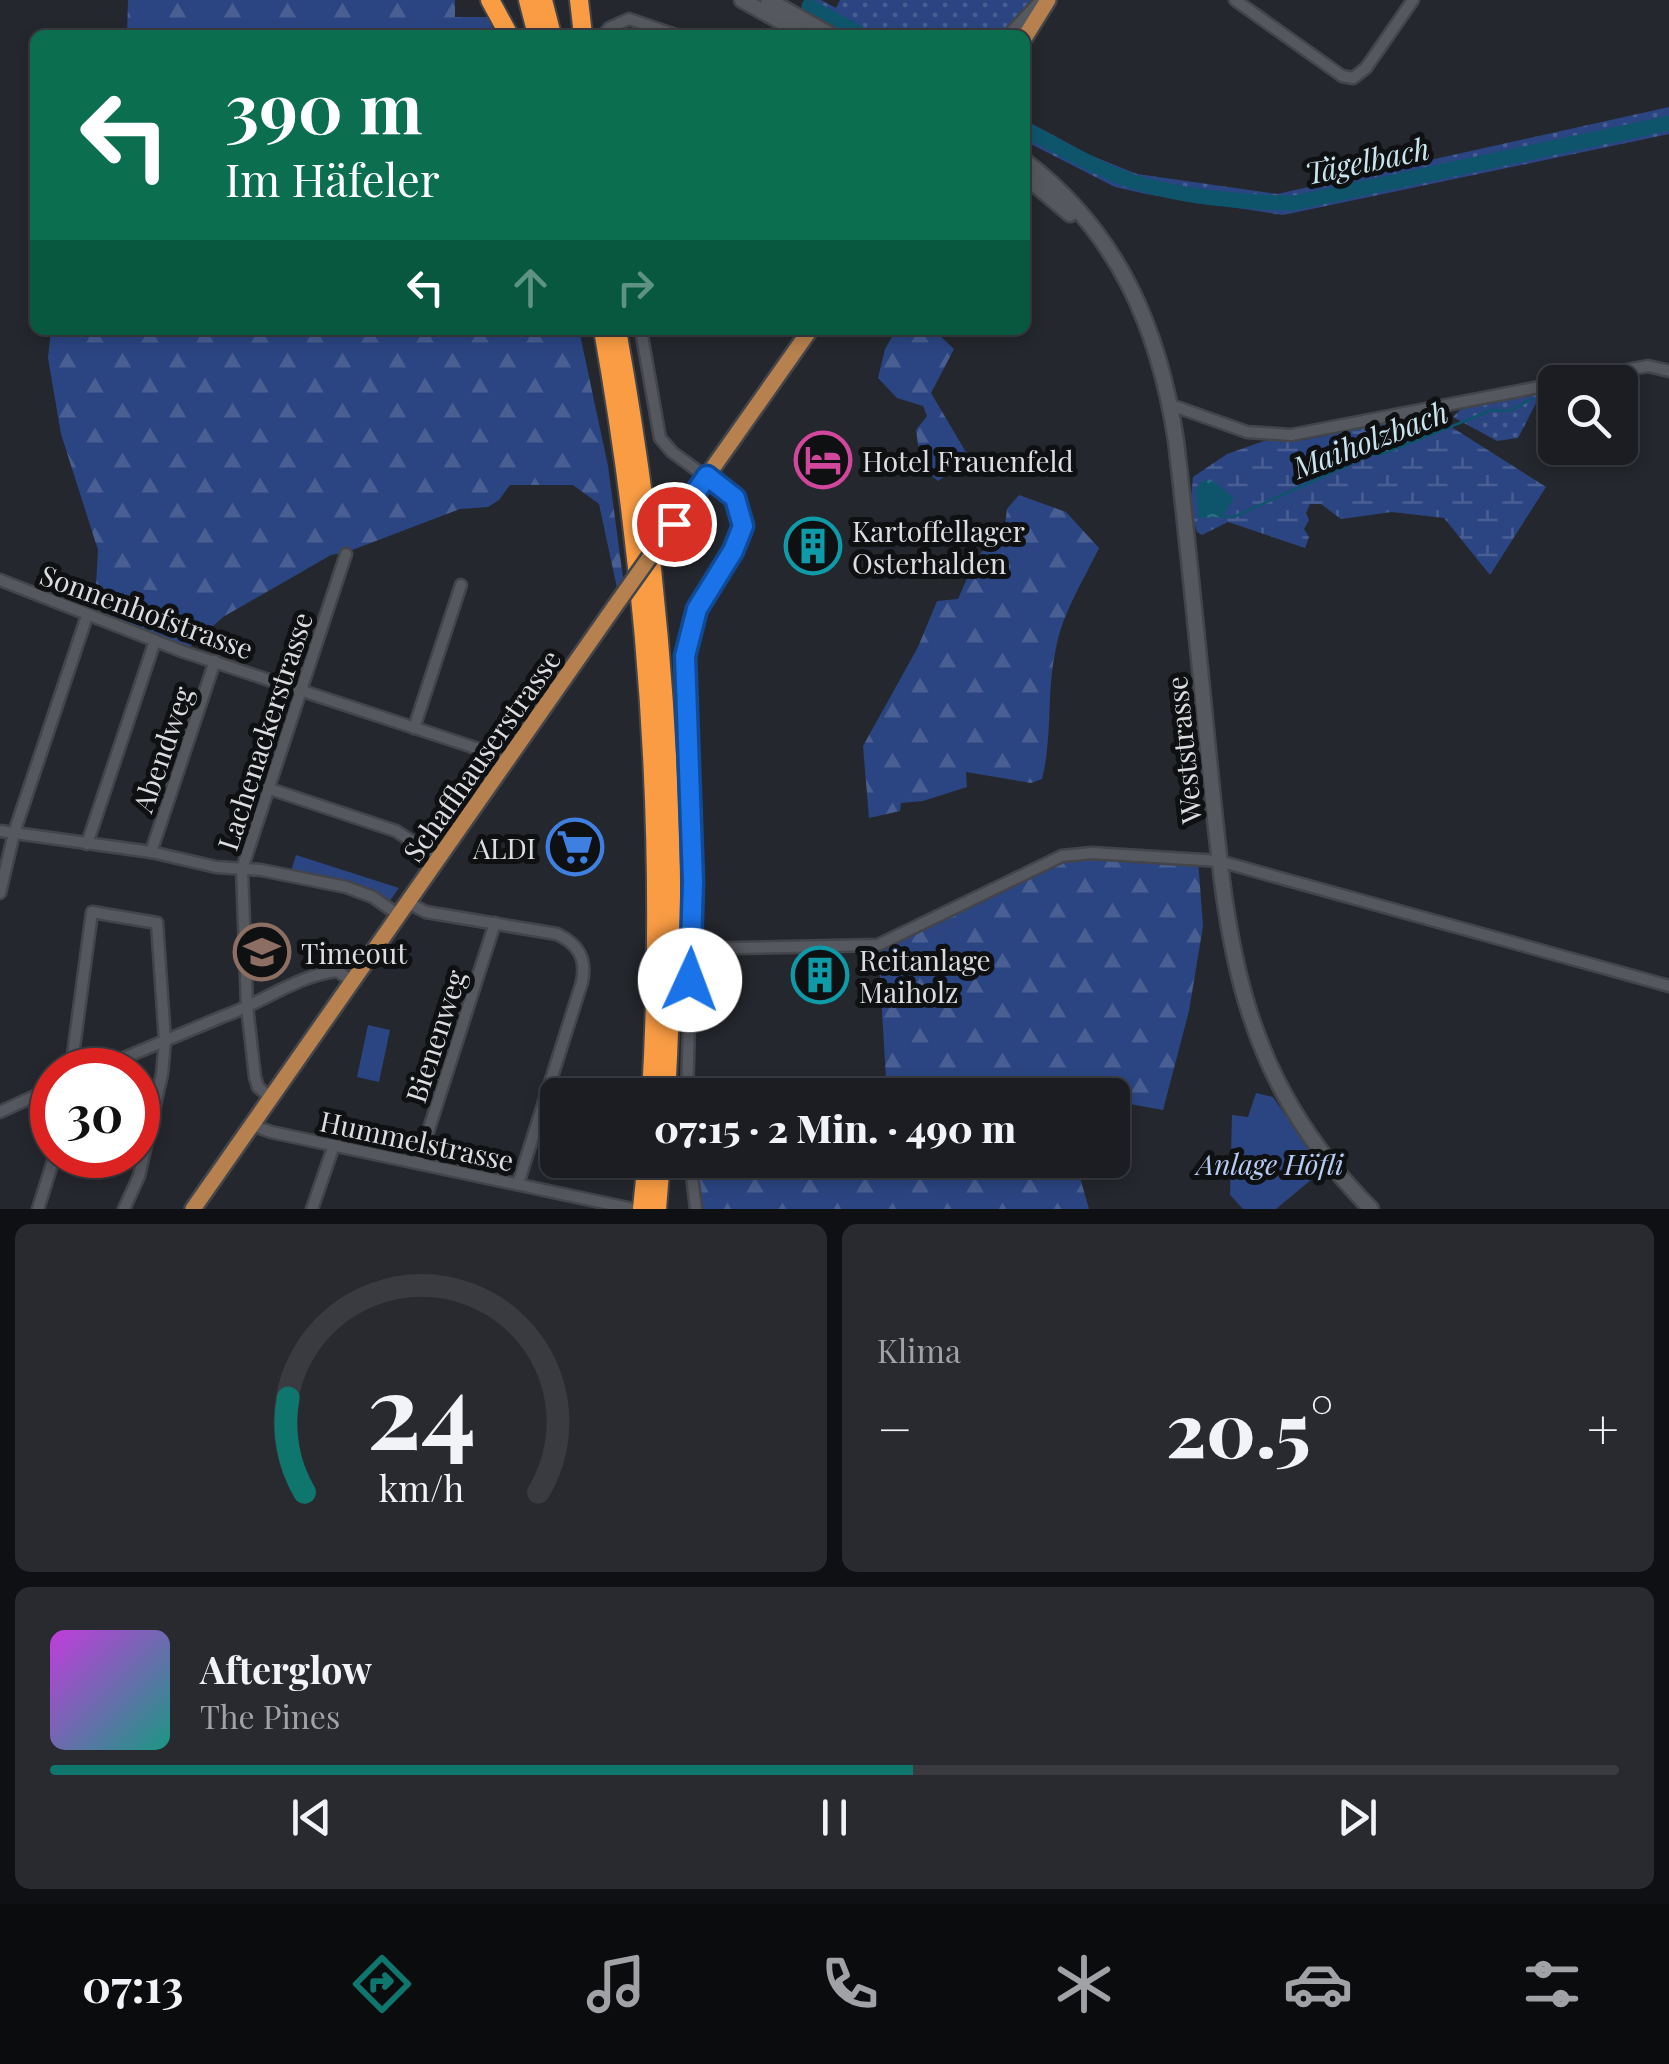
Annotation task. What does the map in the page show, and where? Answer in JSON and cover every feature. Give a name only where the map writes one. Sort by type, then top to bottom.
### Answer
[{"type":"highway","points":[[490,0],[506,30]]},
{"type":"highway","points":[[528,0],[536,30]]},
{"type":"highway","points":[[543,0],[551,30]]},
{"type":"highway","points":[[579,0],[582,30]]},
{"type":"highway","points":[[604,335],[637,558],[652,734],[657,938],[652,1078]]},
{"type":"highway","points":[[619,335],[649,534],[663,686],[671,897],[666,1078]]},
{"type":"highway","points":[[642,1209],[645,1178]]},
{"type":"highway","points":[[657,1209],[660,1178]]},
{"type":"main road","points":[[742,0],[796,30]]},
{"type":"main road","points":[[768,0],[822,30]]},
{"type":"main road","points":[[1018,30],[1042,2]]},
{"type":"main road","points":[[1028,30],[1042,2]]},
{"type":"main road","name":"Weststrasse","points":[[1030,166],[1074,205],[1112,258],[1148,322],[1170,405],[1219,862],[1235,969],[1266,1060],[1314,1142],[1371,1209]]},
{"type":"main road","name":"Weststrasse","points":[[1030,180],[1066,209],[1112,258]]},
{"type":"main road","name":"Schaffhauserstrasse","points":[[193,1209],[806,335]]},
{"type":"street","points":[[1236,0],[1342,76],[1353,78],[1366,68],[1413,0]]},
{"type":"street","points":[[608,30],[629,19],[661,30]]},
{"type":"street","points":[[642,335],[660,438],[672,452],[735,498],[743,526],[733,551],[701,600],[687,642],[684,668],[693,881],[688,1078]]},
{"type":"street","points":[[1638,368],[1669,371]]},
{"type":"street","points":[[1170,405],[1246,432],[1291,436],[1538,387]]},
{"type":"street","name":"Lachenackerstrasse","points":[[271,1098],[256,1082],[247,1006],[242,869],[346,554]]},
{"type":"street","name":"Sonnenhofstrasse","points":[[0,580],[155,642],[488,752],[505,763]]},
{"type":"street","points":[[414,728],[460,610],[462,585]]},
{"type":"street","points":[[0,893],[14,833],[87,616]]},
{"type":"street","points":[[88,844],[155,642]]},
{"type":"street","name":"Abendweg","points":[[151,852],[215,661]]},
{"type":"street","points":[[267,788],[396,831],[438,858]]},
{"type":"street","points":[[0,831],[151,852],[216,867],[276,872],[361,891],[404,909],[557,934],[576,947],[584,962],[582,982],[518,1184]]},
{"type":"street","points":[[692,948],[878,945],[1062,856],[1091,853],[1219,862],[1669,986]]},
{"type":"street","points":[[74,1048],[92,912],[157,923],[165,1040],[157,1102],[139,1176],[124,1209]]},
{"type":"street","name":"Bienenweg","points":[[418,1162],[495,924]]},
{"type":"street","points":[[146,1048],[241,1012],[330,971],[342,973],[354,982]]},
{"type":"street","points":[[0,1112],[30,1098]]},
{"type":"street","name":"Hummelstrasse","points":[[252,1125],[632,1209]]},
{"type":"street","points":[[312,1209],[334,1145]]},
{"type":"street","points":[[38,1209],[48,1178]]},
{"type":"street","points":[[691,1178],[693,1206]]},
{"type":"green space","points":[[128,0],[455,0],[455,17],[488,17],[493,30],[127,30]]},
{"type":"green space","points":[[812,0],[836,8],[840,0],[1032,0],[1009,30],[863,30]]},
{"type":"green space","points":[[1669,107],[1669,134],[1283,215],[1115,187],[1030,144],[1030,123],[1090,155],[1137,174],[1277,194]]},
{"type":"green space","points":[[50,335],[580,335],[608,466],[623,578],[617,588],[599,504],[573,485],[510,485],[488,507],[460,509],[331,555],[223,617],[184,652],[87,616],[96,586],[98,550],[61,434],[48,358]]},
{"type":"green space","points":[[893,335],[939,335],[954,349],[931,393],[970,459],[938,481],[921,466],[916,430],[927,416],[923,406],[897,398],[878,378],[885,349]]},
{"type":"green space","points":[[1538,391],[1538,400],[1518,438],[1497,441],[1453,417],[1460,410]]},
{"type":"green space","points":[[1431,414],[1546,487],[1490,575],[1444,518],[1392,512],[1341,519],[1321,504],[1310,504],[1304,529],[1309,537],[1305,548],[1228,522],[1202,535],[1197,532],[1190,509],[1193,477],[1227,454],[1264,441],[1304,440]]},
{"type":"green space","points":[[1019,495],[1066,512],[1099,548],[1059,635],[1042,779],[1031,783],[966,772],[967,787],[923,801],[901,803],[900,811],[869,818],[863,746],[918,647],[937,601],[958,599],[975,560],[1005,525],[1007,509]]},
{"type":"green space","points":[[98,587],[167,591],[201,602],[185,647],[94,615]]},
{"type":"green space","points":[[296,855],[399,888],[389,902],[351,883],[291,871]]},
{"type":"green space","points":[[1062,856],[1198,859],[1203,926],[1189,1011],[1163,1110],[1130,1104],[1130,1078],[886,1078],[878,945]]},
{"type":"green space","points":[[368,1025],[390,1030],[379,1082],[357,1077]]},
{"type":"green space","name":"Anlage Höfli","points":[[1256,1093],[1273,1097],[1323,1170],[1276,1209],[1243,1209],[1230,1195],[1232,1115],[1248,1117]]},
{"type":"green space","points":[[697,1178],[1080,1178],[1089,1209],[700,1209]]},
{"type":"water","points":[[1210,479],[1234,498],[1222,517],[1198,518],[1196,490],[1201,482]]},
{"type":"waterway","name":"Tägelbach","points":[[809,6],[853,30]]},
{"type":"waterway","name":"Tägelbach","points":[[1030,132],[1123,178],[1163,190],[1252,202],[1294,203],[1669,123]]},
{"type":"waterway","name":"Maiholzbach","points":[[1222,517],[1236,516],[1370,455],[1385,453],[1492,410],[1509,411],[1532,399]]},
{"type":"place","name":"Hotel Frauenfeld","points":[[823,460]]},
{"type":"place","name":"Kartoffellager Osterhalden","points":[[813,546]]},
{"type":"place","name":"ALDI","points":[[575,847]]},
{"type":"place","name":"Timeout","points":[[262,952]]},
{"type":"place","name":"Reitanlage Maiholz","points":[[820,975]]},
{"type":"route","points":[[674,524],[707,476],[735,498],[743,520],[738,542],[697,609],[685,656],[693,881],[690,980]]}]
